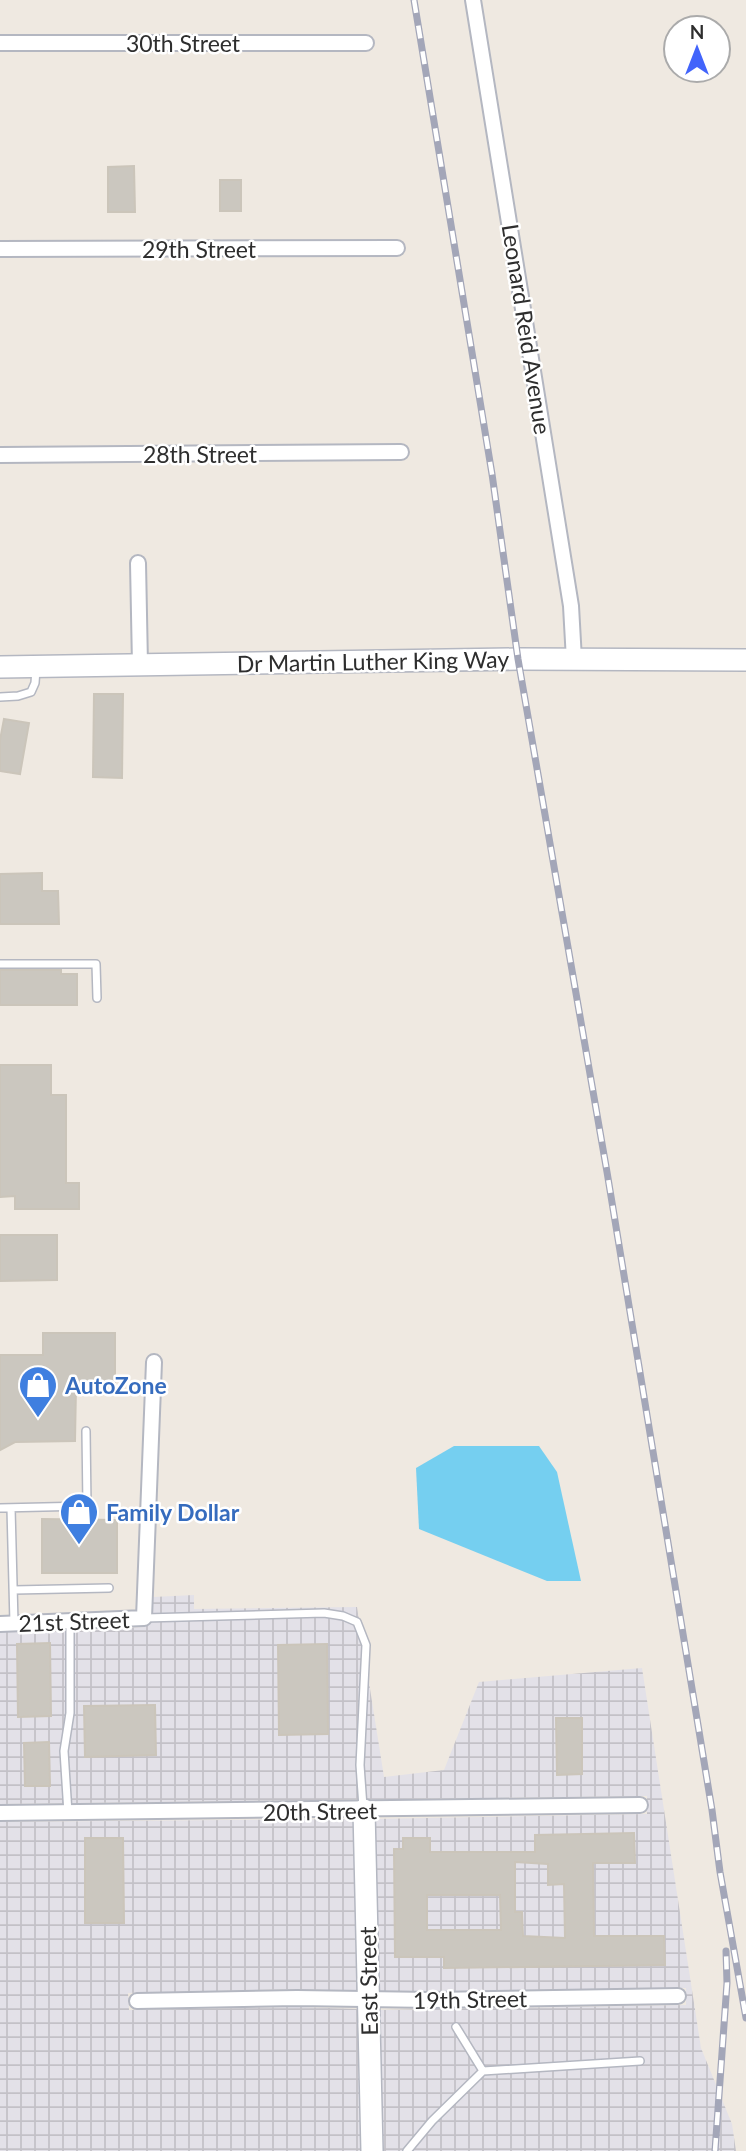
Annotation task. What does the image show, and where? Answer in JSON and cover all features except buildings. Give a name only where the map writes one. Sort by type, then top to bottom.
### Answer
[{"type":"street","name":"Leonard Reid Avenue","points":[[473,0],[571,606],[574,660]]},
{"type":"street","name":"30th Street","points":[[0,43],[366,43]]},
{"type":"street","name":"29th Street","points":[[0,249],[397,248]]},
{"type":"street","name":"28th Street","points":[[0,455],[401,453]]},
{"type":"street","points":[[138,564],[140,665]]},
{"type":"street","name":"Dr Martin Luther King Way","points":[[0,667],[746,660]]},
{"type":"street","name":"21st Street","points":[[7,1623],[144,1618],[153,1362]]},
{"type":"street","name":"20th Street","points":[[0,1813],[640,1805]]},
{"type":"street","name":"East Street","points":[[364,1810],[372,2151]]},
{"type":"street","name":"19th Street","points":[[136,2001],[297,1998],[368,2001],[678,1996]]},
{"type":"lane","points":[[0,697],[31,692],[35,683],[36,666]]},
{"type":"lane","points":[[0,964],[96,964],[97,998]]},
{"type":"lane","points":[[0,1508],[87,1506],[86,1431]]},
{"type":"lane","points":[[7,1623],[13,1590],[12,1508]]},
{"type":"lane","points":[[13,1590],[109,1588]]},
{"type":"lane","points":[[144,1618],[324,1614],[343,1616],[357,1622],[366,1645],[360,1765],[364,1810]]},
{"type":"lane","points":[[68,1814],[64,1751],[70,1713],[70,1622]]},
{"type":"lane","points":[[456,2027],[483,2071]]},
{"type":"lane","points":[[407,2151],[432,2121],[483,2071],[640,2061]]},
{"type":"shaded area","points":[[194,1595],[194,1609],[357,1607],[384,1777],[444,1770],[479,1682],[642,1668],[701,2048],[732,2124],[736,2151],[380,2151],[377,2010],[686,2005],[686,1988],[376,1992],[372,1819],[647,1814],[647,1796],[0,1804],[0,1632],[144,1627],[152,1618],[153,1597]]},
{"type":"shaded area","points":[[356,1819],[360,1991],[297,1989],[128,1993],[129,2010],[297,2007],[361,2009],[364,2151],[0,2151],[0,1822]]},
{"type":"water","points":[[454,1446],[539,1446],[557,1472],[581,1581],[547,1581],[419,1529],[416,1468]]},
{"type":"railway","points":[[414,0],[492,474],[518,659],[607,1172],[746,2018]]},
{"type":"railway","points":[[715,2151],[727,1983],[726,1951]]},
{"type":"place","name":"AutoZone","points":[[38,1419]]},
{"type":"place","name":"Family Dollar","points":[[79,1546]]}]
